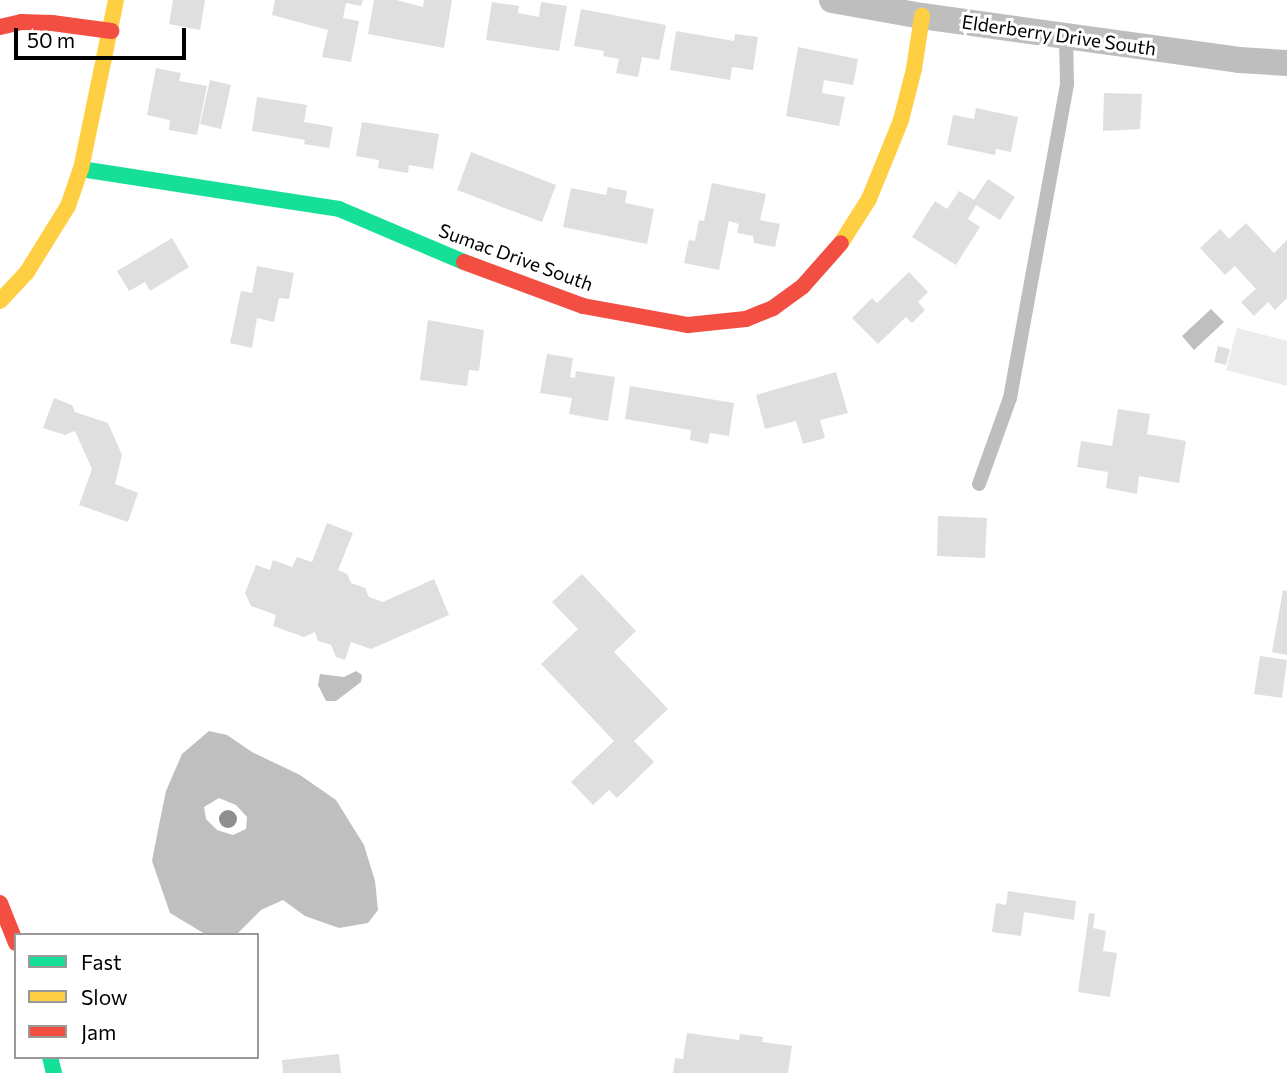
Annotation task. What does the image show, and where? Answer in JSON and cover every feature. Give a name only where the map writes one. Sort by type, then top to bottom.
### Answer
[{"type":"street","points":[[0,301],[27,272],[49,241],[68,206],[81,169],[116,0]]},
{"type":"street","name":"Elderberry Drive South","points":[[832,0],[922,16],[1239,60],[1287,63]]},
{"type":"street","name":"Sumac Drive South","points":[[81,169],[340,209],[468,264],[583,306],[688,325],[746,319],[773,308],[803,286],[834,254],[869,199],[901,120],[914,69],[922,16]]},
{"type":"street","points":[[0,27],[20,22],[52,23],[111,31]]},
{"type":"street","points":[[0,902],[14,938]]},
{"type":"lane","points":[[979,484],[1010,398],[1067,84],[1066,36]]},
{"type":"shaded area","points":[[1211,309],[1224,322],[1194,350],[1182,336]]},
{"type":"shaded area","points":[[1237,328],[1287,341],[1287,386],[1226,370]]},
{"type":"shaded area","points":[[356,671],[362,675],[361,682],[336,701],[326,701],[318,685],[320,674],[344,677]]},
{"type":"shaded area","points":[[209,731],[227,735],[252,752],[300,775],[336,800],[364,845],[375,881],[378,910],[368,923],[339,928],[305,916],[283,900],[261,910],[238,933],[203,933],[170,913],[152,861],[166,791],[182,754]],"holes":[[[219,798],[236,805],[247,817],[246,829],[233,835],[217,830],[206,819],[204,807]]]},
{"type":"building","points":[[173,0],[205,0],[200,30],[169,24]]},
{"type":"building","points":[[275,0],[363,0],[361,6],[346,3],[343,18],[359,21],[351,62],[322,57],[328,30],[272,15]]},
{"type":"building","points":[[374,0],[396,0],[423,7],[424,0],[452,0],[444,48],[368,34]]},
{"type":"building","points":[[492,2],[519,6],[518,13],[539,17],[541,2],[567,6],[559,51],[486,40]]},
{"type":"building","points":[[581,9],[666,25],[659,60],[642,57],[638,77],[616,73],[619,59],[603,56],[604,51],[574,46]]},
{"type":"building","points":[[676,31],[734,41],[735,34],[758,37],[753,70],[732,67],[730,80],[670,70]]},
{"type":"building","points":[[798,47],[858,59],[853,85],[824,80],[822,93],[845,97],[839,126],[786,116]]},
{"type":"building","points":[[156,68],[181,73],[179,81],[207,86],[197,135],[169,130],[170,120],[147,115]]},
{"type":"building","points":[[210,80],[231,85],[221,129],[200,124]]},
{"type":"building","points":[[1104,93],[1142,94],[1140,129],[1103,131]]},
{"type":"building","points":[[257,97],[307,105],[304,122],[333,127],[329,148],[304,144],[305,140],[252,131]]},
{"type":"building","points":[[976,108],[1018,117],[1011,152],[996,149],[995,155],[947,145],[953,115],[974,119]]},
{"type":"building","points":[[362,122],[439,134],[433,169],[409,165],[408,173],[378,168],[379,160],[356,156]]},
{"type":"building","points":[[471,152],[556,185],[542,222],[457,190]]},
{"type":"building","points":[[988,179],[1015,197],[1000,220],[976,205],[968,219],[980,227],[956,265],[912,237],[935,201],[947,209],[959,191],[974,200]]},
{"type":"building","points":[[712,183],[766,194],[760,220],[780,224],[775,247],[754,243],[753,236],[737,233],[739,224],[729,221],[719,270],[684,263],[689,240],[695,241],[699,220],[704,221]]},
{"type":"building","points":[[608,187],[627,191],[625,203],[654,209],[647,244],[563,227],[571,188],[606,195]]},
{"type":"building","points":[[1246,223],[1274,253],[1287,240],[1287,298],[1275,310],[1268,302],[1254,316],[1241,302],[1256,289],[1235,266],[1225,275],[1200,248],[1220,229],[1229,239]]},
{"type":"building","points":[[172,238],[189,267],[150,291],[145,282],[129,291],[117,271]]},
{"type":"building","points":[[257,266],[294,273],[289,299],[279,298],[274,322],[257,318],[252,348],[230,343],[241,291],[252,293]]},
{"type":"building","points":[[909,272],[928,292],[918,302],[925,310],[912,323],[906,317],[878,344],[852,318],[872,298],[877,303]]},
{"type":"building","points":[[428,320],[484,330],[479,371],[469,370],[467,386],[420,380]]},
{"type":"building","points":[[1218,346],[1230,349],[1226,365],[1214,362]]},
{"type":"building","points":[[547,354],[573,358],[570,377],[575,378],[576,371],[615,377],[608,421],[569,414],[572,398],[540,393]]},
{"type":"building","points":[[836,372],[848,413],[820,420],[825,438],[803,444],[796,421],[765,429],[756,395]]},
{"type":"building","points":[[630,386],[734,403],[729,436],[710,433],[708,444],[690,440],[691,430],[625,419]]},
{"type":"building","points":[[54,398],[72,405],[75,412],[108,423],[122,455],[115,484],[138,493],[128,522],[79,505],[92,469],[75,431],[65,435],[43,428]]},
{"type":"building","points":[[1118,409],[1150,414],[1147,434],[1186,441],[1179,483],[1139,476],[1137,494],[1106,488],[1108,472],[1077,467],[1081,441],[1112,446]]},
{"type":"building","points":[[938,516],[987,518],[985,558],[937,556]]},
{"type":"building","points":[[327,523],[353,533],[338,570],[347,574],[351,583],[365,588],[369,597],[383,602],[434,579],[449,615],[371,649],[351,642],[345,660],[336,657],[331,645],[318,641],[315,632],[304,637],[273,626],[276,615],[251,606],[245,593],[256,565],[270,570],[273,560],[292,567],[297,557],[312,562]]},
{"type":"building","points":[[582,574],[636,631],[614,652],[668,709],[634,741],[654,762],[617,798],[609,790],[593,805],[571,782],[614,741],[541,664],[578,629],[552,602]]},
{"type":"building","points":[[1283,590],[1287,591],[1287,655],[1272,652]]},
{"type":"building","points":[[1260,656],[1287,660],[1282,698],[1254,694]]},
{"type":"building","points":[[1008,891],[1076,901],[1074,920],[1024,912],[1021,936],[992,932],[996,903],[1006,905]]},
{"type":"building","points":[[1089,913],[1095,914],[1093,928],[1106,931],[1103,951],[1117,953],[1110,997],[1078,992]]},
{"type":"building","points":[[687,1033],[739,1040],[740,1034],[763,1037],[762,1042],[792,1046],[788,1073],[673,1073],[675,1058],[683,1059]]},
{"type":"building","points":[[339,1054],[341,1073],[283,1073],[282,1060]]},
{"type":"traffic: fast","points":[[81,169],[339,209],[464,262]]},
{"type":"traffic: fast","points":[[50,1059],[54,1073]]},
{"type":"traffic: slow","points":[[0,301],[27,272],[68,206],[81,169],[116,0]]},
{"type":"traffic: slow","points":[[841,243],[869,199],[901,120],[914,69],[922,16]]},
{"type":"traffic: jam","points":[[0,27],[21,22],[52,23],[111,31]]},
{"type":"traffic: jam","points":[[464,262],[583,306],[688,325],[746,319],[773,308],[803,286],[841,243]]},
{"type":"traffic: jam","points":[[0,903],[14,938]]}]
